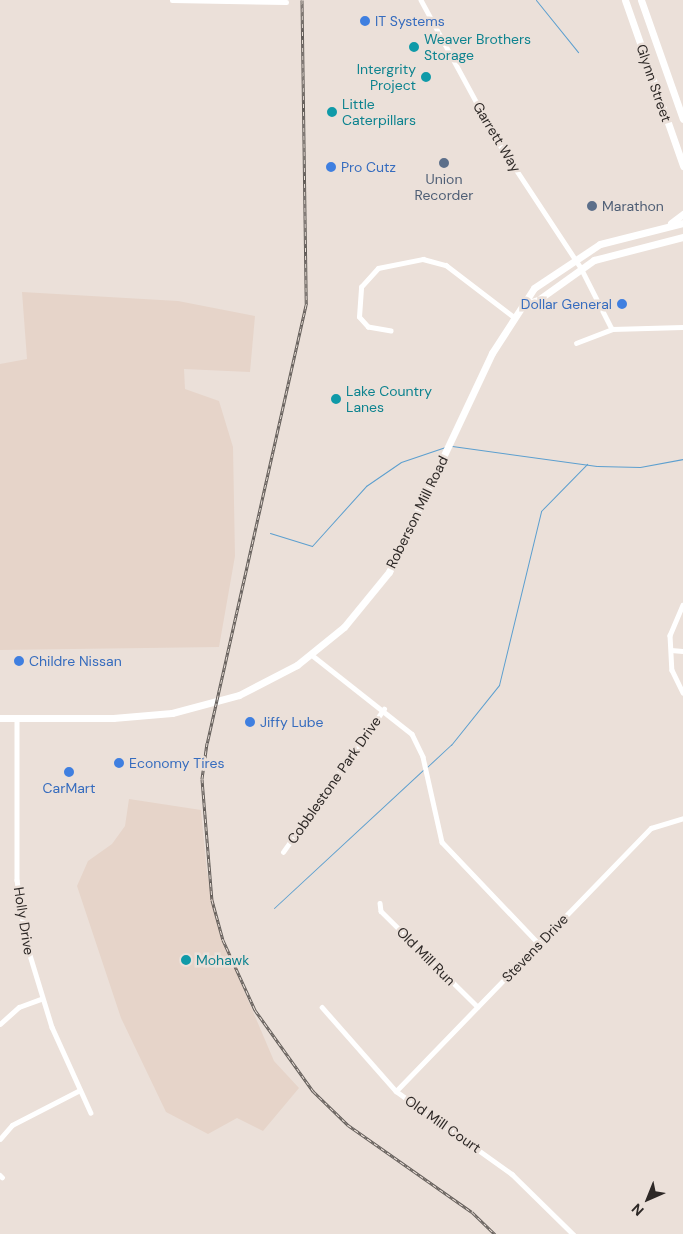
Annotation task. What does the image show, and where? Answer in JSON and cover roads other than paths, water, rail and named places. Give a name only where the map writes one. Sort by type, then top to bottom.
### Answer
[{"type":"main road","name":"Glynn Street","points":[[625,0],[683,166]]},
{"type":"main road","name":"Glynn Street","points":[[641,0],[683,119]]},
{"type":"main road","points":[[668,225],[683,214]]},
{"type":"main road","name":"Roberson Mill Road","points":[[0,718],[120,718],[187,710],[256,688],[312,654],[363,606],[396,559],[479,378],[514,317],[540,283],[574,258],[613,239],[683,223]]},
{"type":"main road","name":"Roberson Mill Road","points":[[525,304],[538,300],[581,268],[621,251],[681,238]]},
{"type":"street","points":[[172,0],[286,2]]},
{"type":"street","name":"Garrett Way","points":[[421,0],[498,142],[581,268],[612,329]]},
{"type":"street","points":[[391,331],[362,323],[358,309],[360,292],[378,268],[413,260],[431,259],[446,265],[514,317]]},
{"type":"street","points":[[576,343],[612,329],[683,327]]},
{"type":"street","points":[[683,605],[670,635],[672,670],[683,693]]},
{"type":"street","points":[[671,650],[683,650]]},
{"type":"street","points":[[312,654],[384,709],[412,734],[423,757],[442,842],[539,944]]},
{"type":"street","name":"Cobblestone Park Drive","points":[[283,852],[384,709]]},
{"type":"street","name":"Holly Drive","points":[[17,718],[20,908],[41,998],[91,1113]]},
{"type":"street","name":"Stevens Drive","points":[[396,1091],[651,828],[683,818]]},
{"type":"street","name":"Old Mill Run","points":[[380,903],[380,911],[478,1007]]},
{"type":"street","points":[[0,1024],[19,1007],[41,998]]},
{"type":"street","name":"Old Mill Court","points":[[322,1007],[396,1091],[512,1174],[573,1234]]},
{"type":"street","points":[[0,1139],[12,1125],[80,1090]]},
{"type":"waterway","points":[[536,0],[578,52]]},
{"type":"waterway","points":[[452,446],[597,466],[640,467],[683,459]]},
{"type":"waterway","points":[[270,533],[312,546],[366,486],[401,462],[445,447]]},
{"type":"waterway","points":[[427,767],[451,745],[499,685],[541,511],[587,464]]},
{"type":"waterway","points":[[274,908],[424,769]]},
{"type":"railway","points":[[302,0],[306,305],[207,743],[202,779],[212,900],[223,940],[255,1010],[313,1091],[348,1125],[472,1212],[495,1234]]},
{"type":"place","name":"IT Systems","points":[[365,21]]},
{"type":"place","name":"Weaver Brothers Storage","points":[[414,47]]},
{"type":"place","name":"Intergrity Project","points":[[426,77]]},
{"type":"place","name":"Little Caterpillars","points":[[332,112]]},
{"type":"place","name":"Union Recorder","points":[[444,163]]},
{"type":"place","name":"Pro Cutz","points":[[331,167]]},
{"type":"place","name":"Marathon","points":[[592,206]]},
{"type":"place","name":"Dollar General","points":[[622,304]]},
{"type":"place","name":"Lake Country Lanes","points":[[336,399]]},
{"type":"place","name":"Childre Nissan","points":[[19,661]]},
{"type":"place","name":"Jiffy Lube","points":[[250,722]]},
{"type":"place","name":"Economy Tires","points":[[119,763]]},
{"type":"place","name":"CarMart","points":[[69,772]]},
{"type":"place","name":"Mohawk","points":[[186,960]]}]
